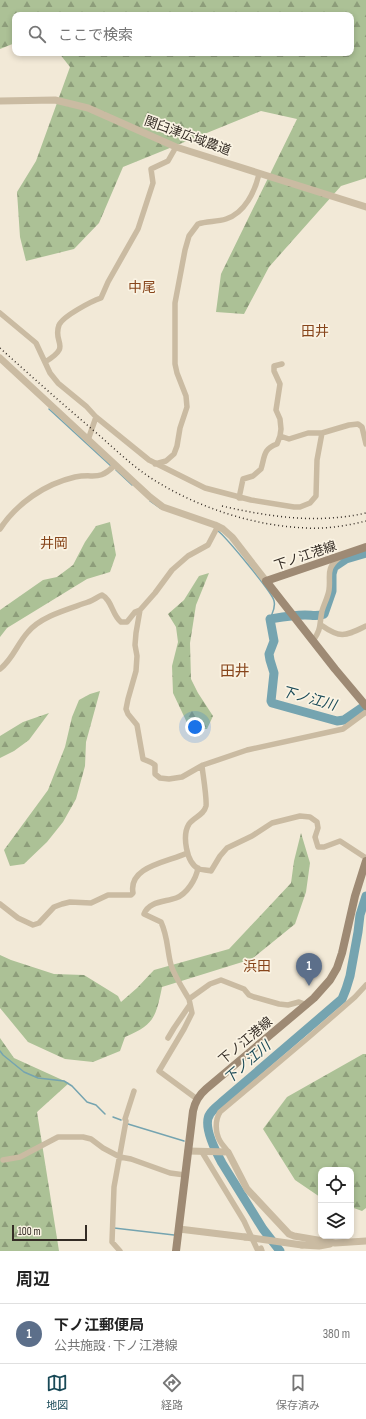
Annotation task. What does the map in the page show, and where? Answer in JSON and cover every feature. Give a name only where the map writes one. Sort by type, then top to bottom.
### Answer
[{"type":"main road","name":"下ノ江港線","points":[[364,702],[313,641],[266,581],[366,547]]},
{"type":"main road","name":"下ノ江港線","points":[[196,1099],[323,990],[337,968],[344,946],[358,884],[366,861]]},
{"type":"main road","points":[[176,1251],[193,1110],[196,1099]]},
{"type":"street","name":"関臼津広域農道","points":[[0,101],[55,100],[88,108],[176,147],[366,207]]},
{"type":"street","points":[[45,362],[60,351],[61,347],[58,331],[60,323],[77,310],[101,298],[108,282],[138,229],[153,183],[151,169],[168,161],[173,155],[176,147]]},
{"type":"street","points":[[155,464],[166,461],[174,454],[187,407],[186,396],[176,370],[174,355],[176,298],[189,236],[198,224],[226,219],[237,213],[256,188],[259,174]]},
{"type":"street","points":[[0,313],[36,343],[50,373],[58,383],[86,406],[96,417],[149,460],[194,484],[239,498],[300,507],[312,502],[317,494],[317,460],[322,433]]},
{"type":"street","points":[[0,358],[150,497],[163,506],[232,537],[266,581]]},
{"type":"street","points":[[239,498],[243,479],[253,476],[262,469],[266,452],[271,446],[278,443],[281,423],[276,410],[280,384],[274,371],[274,366],[282,364]]},
{"type":"street","points":[[88,440],[96,417]]},
{"type":"street","points":[[280,436],[289,439],[308,433],[322,433],[349,424],[358,424],[362,427],[366,444]]},
{"type":"street","points":[[0,529],[9,517],[35,494],[73,478],[103,475],[115,465]]},
{"type":"street","points":[[0,669],[12,657],[32,628],[53,615],[69,608],[102,596],[107,600],[117,619],[121,622],[128,622],[135,612],[140,610],[155,593],[172,570],[188,556],[206,547],[212,540],[217,529]]},
{"type":"street","points":[[313,641],[321,625],[322,615],[329,590],[330,568],[337,559],[346,553]]},
{"type":"street","points":[[140,610],[135,645],[137,656],[136,671],[126,709],[137,725],[143,759],[147,762],[152,762],[155,764],[155,774],[160,778],[169,779],[182,777],[202,766],[247,750],[343,729],[366,712]]},
{"type":"street","points":[[321,625],[335,634],[342,635],[349,634],[366,626]]},
{"type":"street","points":[[202,766],[206,806],[203,812],[188,825],[186,834],[187,853],[198,868],[211,871],[227,848],[252,836],[272,823],[300,816],[310,817],[317,822],[318,828],[315,838],[318,847],[324,847],[341,841],[366,858]]},
{"type":"street","points":[[0,904],[18,918],[33,925],[39,923],[54,907],[62,904],[70,902],[91,903],[108,895],[131,895],[133,893],[132,888],[134,879],[145,869],[187,853]]},
{"type":"street","points":[[196,1099],[159,1071],[192,1013],[189,999],[172,967],[168,952],[167,938],[161,922],[144,914],[153,904],[177,898],[183,893],[197,875],[198,868]]},
{"type":"street","points":[[189,999],[210,984],[221,980],[244,989],[249,995],[254,997],[288,1005],[300,1002],[307,1005]]},
{"type":"street","points":[[335,1243],[294,1236],[286,1232],[247,1189],[220,1140],[216,1121],[220,1112],[315,1032],[355,997],[366,985]]},
{"type":"street","points":[[168,1038],[190,1006]]},
{"type":"street","points":[[120,1251],[112,1242],[114,1187],[126,1119],[134,1091]]},
{"type":"street","points":[[3,1160],[20,1158],[58,1137],[78,1136],[91,1139],[103,1148],[120,1157],[131,1159],[170,1173],[185,1175]]},
{"type":"street","points":[[188,1151],[227,1152]]},
{"type":"street","points":[[204,1152],[260,1250]]},
{"type":"street","points":[[179,1229],[302,1245],[319,1246],[335,1243],[366,1241]]},
{"type":"green space","points":[[0,0],[366,0],[366,178],[341,186],[269,267],[244,314],[216,312],[221,274],[297,119],[261,111],[123,167],[99,223],[74,249],[26,261],[20,237],[17,192],[36,161],[70,67],[61,56],[354,56],[354,12],[12,12],[12,44],[0,49]]},
{"type":"green space","points":[[110,522],[116,555],[110,572],[87,579],[7,628],[0,637],[0,610],[43,580],[57,577],[73,565],[85,542],[96,526]]},
{"type":"green space","points":[[209,573],[196,605],[190,643],[191,679],[213,716],[207,729],[190,729],[173,693],[172,666],[178,642],[176,627],[168,614],[184,600],[199,576]]},
{"type":"green space","points":[[100,691],[86,742],[85,766],[76,799],[63,822],[47,842],[24,864],[10,866],[4,850],[48,790],[65,747],[72,717],[79,700]]},
{"type":"green space","points":[[49,713],[29,740],[14,751],[0,758],[0,736],[23,722]]},
{"type":"green space","points":[[301,833],[310,863],[306,892],[295,924],[252,959],[162,987],[158,1006],[152,1019],[148,1024],[135,1033],[125,1037],[120,1051],[93,1062],[65,1059],[28,1042],[0,1008],[0,955],[54,974],[84,975],[118,996],[121,1002],[154,970],[229,949],[291,883],[294,861]]},
{"type":"green space","points":[[0,1038],[14,1058],[69,1083],[37,1112],[59,1251],[0,1251]]},
{"type":"green space","points":[[363,1054],[366,1054],[366,1208],[362,1211],[354,1208],[354,1167],[318,1167],[318,1196],[295,1180],[263,1129],[287,1097]]},
{"type":"waterway","points":[[49,409],[111,466]]},
{"type":"waterway","points":[[116,470],[132,485]]},
{"type":"waterway","points":[[150,501],[160,508]]},
{"type":"waterway","points":[[217,530],[229,542],[272,596],[274,601],[274,610],[270,619]]},
{"type":"waterway","name":"下ノ江川","points":[[366,553],[346,559],[334,567],[332,574],[332,591],[324,614],[317,616],[305,615],[270,619],[274,641],[269,654],[274,673],[272,703],[337,721],[344,720],[366,705]]},
{"type":"waterway","name":"下ノ江川","points":[[280,1251],[263,1229],[222,1163],[211,1138],[208,1119],[211,1112],[342,999],[350,976],[360,915],[366,896]]},
{"type":"waterway","points":[[0,1051],[24,1072],[38,1078],[64,1081],[72,1086],[87,1102],[96,1105],[105,1114]]},
{"type":"waterway","points":[[113,1117],[121,1120]]},
{"type":"waterway","points":[[128,1124],[184,1141]]},
{"type":"waterway","points":[[114,1228],[174,1235]]},
{"type":"railway","points":[[0,348],[136,467],[159,483],[193,501],[249,520],[287,527],[328,528],[366,521]]},
{"type":"railway","points":[[222,506],[276,516],[312,519],[366,513]]},
{"type":"place","name":"下ノ江郵便局","points":[[309,986]]},
{"type":"district","name":"中尾","points":[[142,287]]},
{"type":"district","name":"田井","points":[[315,331]]},
{"type":"district","name":"井岡","points":[[54,543]]},
{"type":"district","name":"田井","points":[[235,671]]},
{"type":"district","name":"浜田","points":[[257,966]]}]
